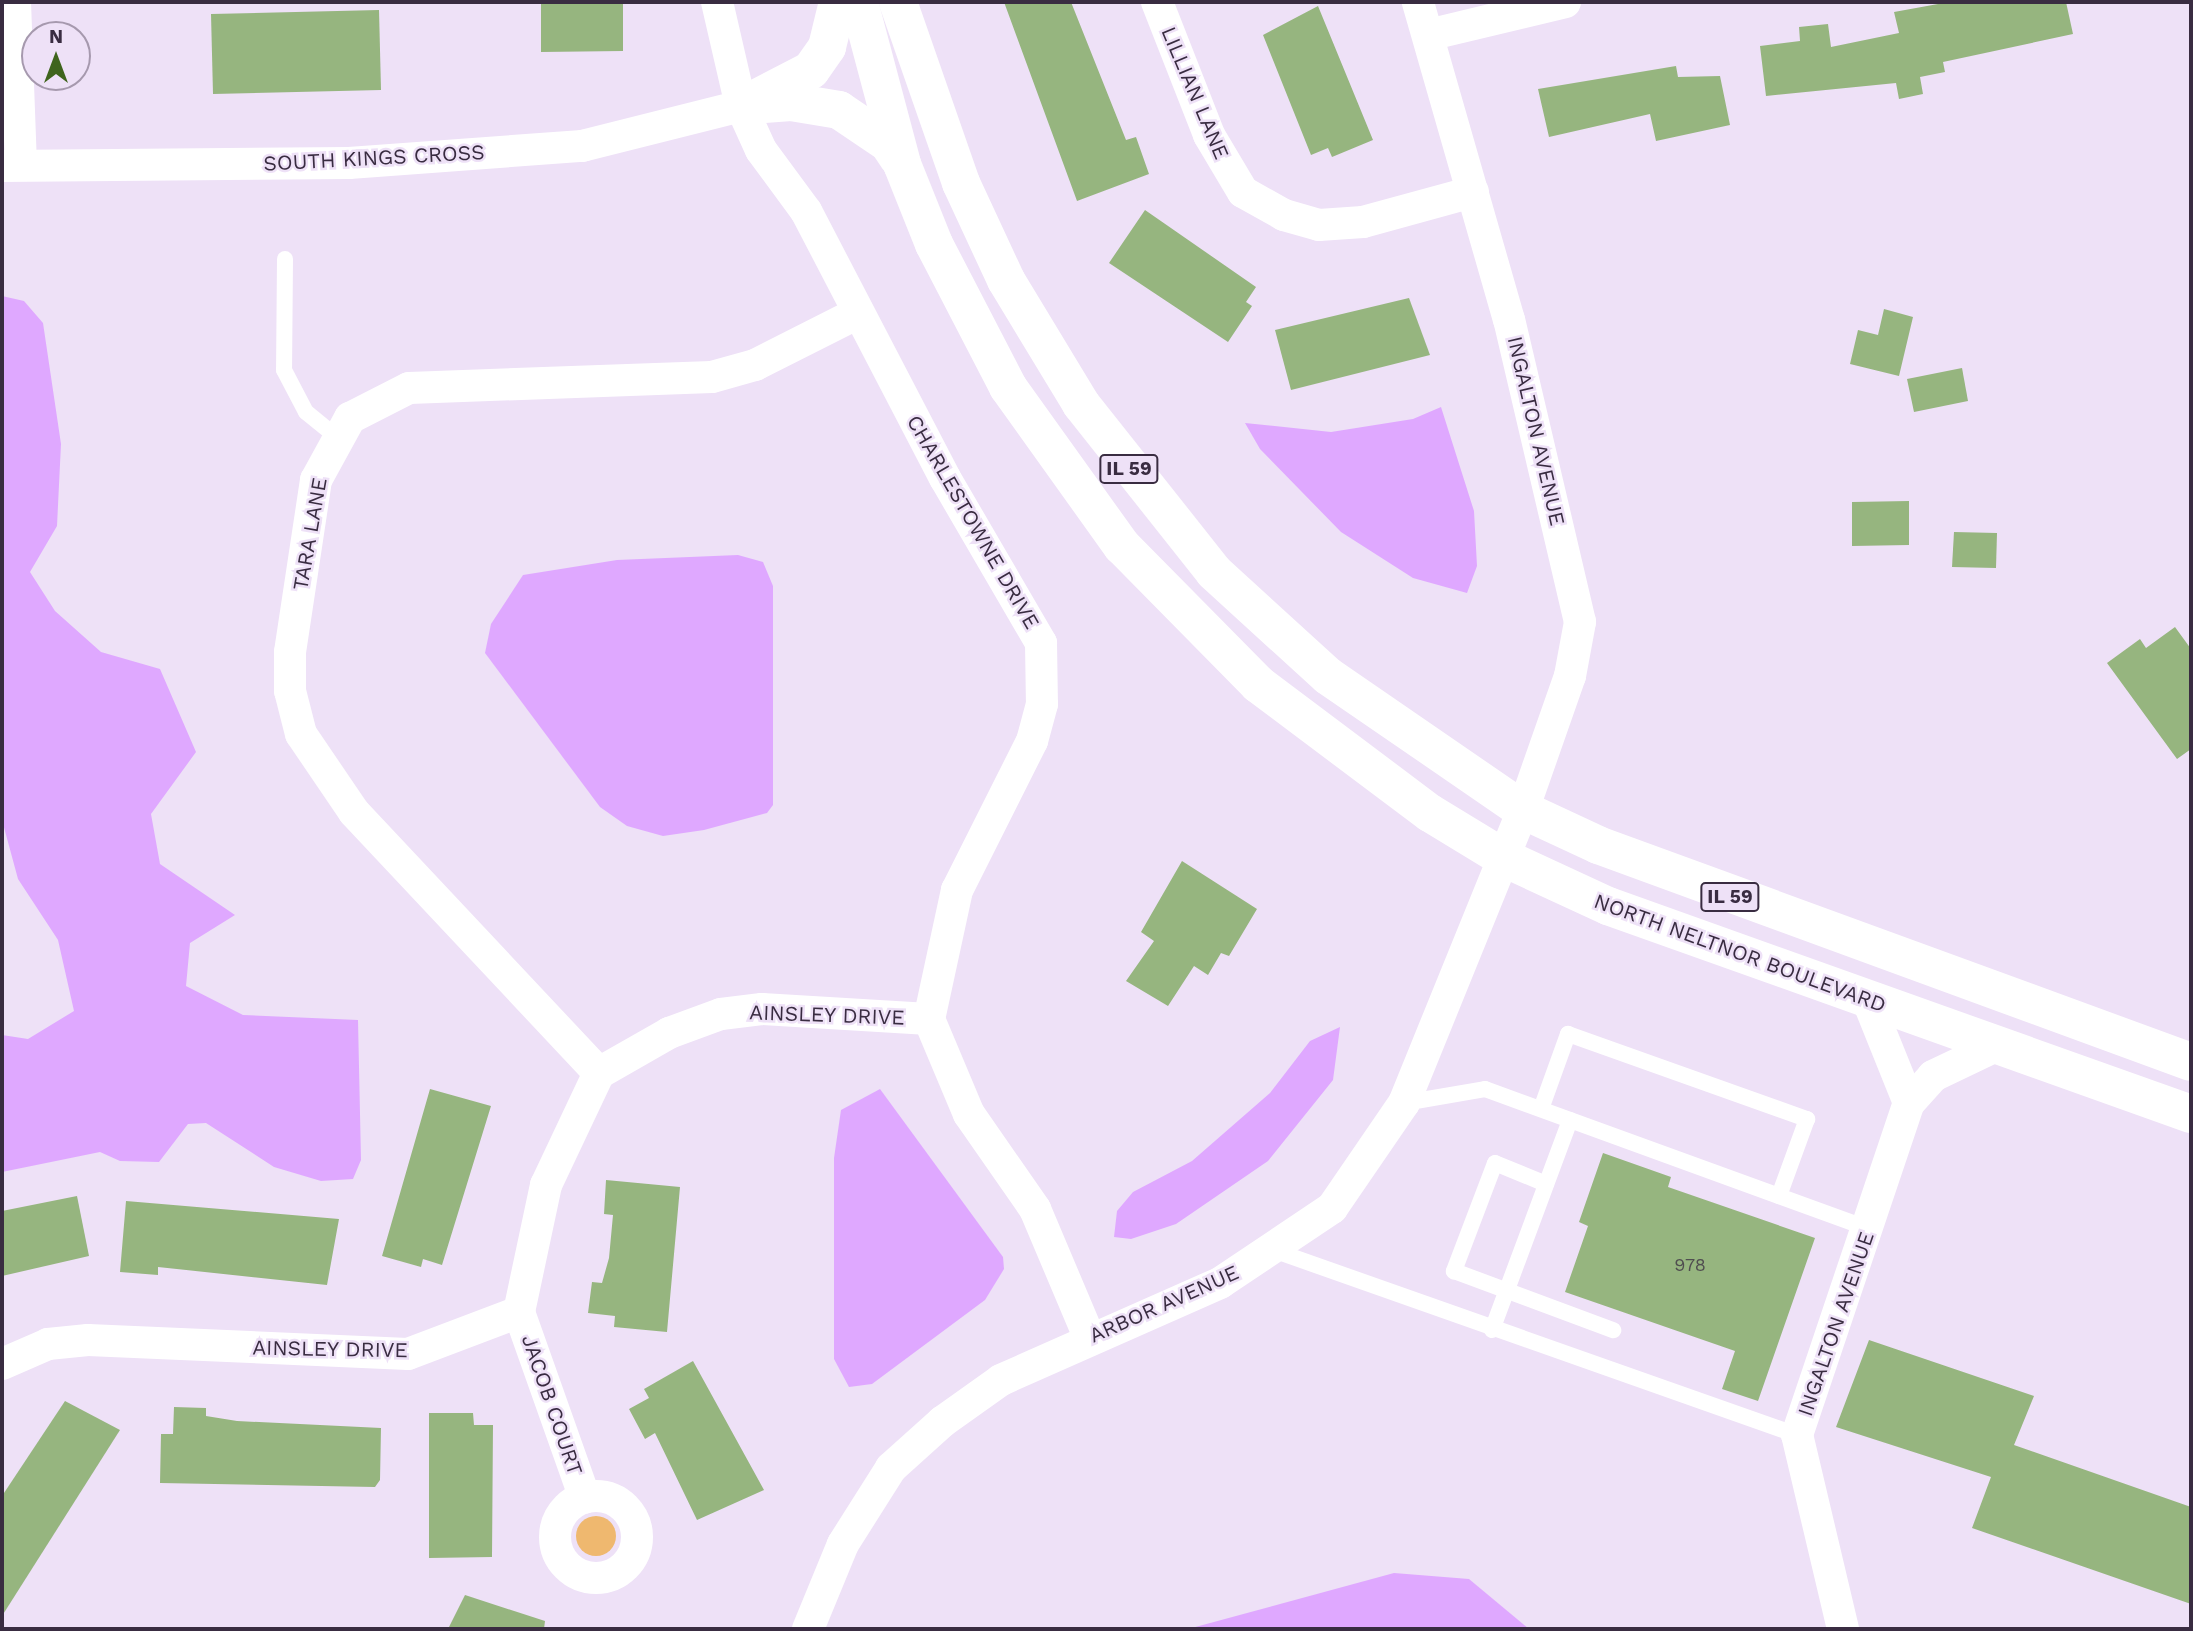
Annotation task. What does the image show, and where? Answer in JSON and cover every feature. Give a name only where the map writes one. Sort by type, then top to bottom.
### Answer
[{"type":"main road","points":[[741,106],[811,70],[827,47],[838,2]]},
{"type":"main road","name":"NORTH NELTNOR BOULEVARD","points":[[859,2],[902,164],[934,244],[1008,387],[1122,546],[1209,639],[1332,745],[1504,858],[1673,933],[2191,1114]]},
{"type":"main road","name":"IL 59","points":[[898,2],[961,184],[1006,280],[1081,404],[1146,493],[1214,572],[1328,676],[1523,810],[1681,880],[2191,1062]]},
{"type":"main road","points":[[741,106],[792,102],[839,110],[888,143],[902,164]]},
{"type":"street","points":[[11,165],[15,2]]},
{"type":"street","name":"CHARLESTOWNE DRIVE","points":[[717,2],[741,106],[761,150],[806,211],[858,313],[1041,643],[1042,704],[1032,741],[957,890],[929,1019]]},
{"type":"street","name":"LILLIAN LANE","points":[[1157,2],[1209,135],[1243,192],[1319,225],[1363,222],[1473,192]]},
{"type":"street","name":"INGALTON AVENUE","points":[[1418,2],[1473,192],[1580,622],[1570,676],[1504,858]]},
{"type":"street","points":[[1428,35],[1564,2]]},
{"type":"street","name":"SOUTH KINGS CROSS","points":[[11,165],[349,163],[582,146],[741,106]]},
{"type":"street","name":"TARA LANE","points":[[599,1073],[354,812],[301,734],[290,691],[290,652],[316,480],[350,418],[409,388],[712,377],[755,365],[858,313]]},
{"type":"street","name":"ARBOR AVENUE","points":[[808,1629],[843,1544],[891,1468],[1000,1380],[1089,1338],[1220,1283],[1332,1208],[1404,1103],[1504,858]]},
{"type":"street","points":[[1868,1001],[1909,1103]]},
{"type":"street","name":"AINSLEY DRIVE","points":[[599,1073],[669,1033],[721,1014],[762,1009],[929,1019]]},
{"type":"street","points":[[929,1019],[969,1114],[1035,1209],[1089,1338]]},
{"type":"street","name":"INGALTON AVENUE","points":[[1843,1629],[1797,1435],[1870,1230],[1909,1103],[1933,1076],[1996,1046]]},
{"type":"street","points":[[519,1312],[549,1174],[599,1073]]},
{"type":"street","name":"AINSLEY DRIVE","points":[[2,1364],[48,1344],[88,1340],[408,1354],[519,1312]]},
{"type":"street","name":"JACOB COURT","points":[[519,1312],[584,1497]]},
{"type":"lane","points":[[285,259],[284,370],[306,412],[338,438]]},
{"type":"lane","points":[[1541,1109],[1568,1034],[1807,1119],[1779,1196]]},
{"type":"lane","points":[[1404,1103],[1485,1089],[1870,1230]]},
{"type":"lane","points":[[1492,1330],[1570,1120]]},
{"type":"lane","points":[[1546,1184],[1495,1163],[1454,1271],[1613,1330]]},
{"type":"lane","points":[[1273,1250],[1492,1330],[1797,1435]]},
{"type":"shaded area","points":[[2,296],[24,301],[43,323],[61,444],[57,526],[30,572],[55,611],[101,652],[160,669],[196,752],[151,814],[160,864],[235,915],[190,943],[186,986],[243,1015],[358,1020],[361,1160],[353,1179],[321,1181],[274,1167],[206,1123],[188,1124],[159,1162],[120,1161],[100,1152],[2,1172],[2,1035],[28,1039],[74,1011],[58,940],[18,879],[2,820]]},
{"type":"shaded area","points":[[1441,407],[1474,511],[1477,566],[1467,593],[1413,578],[1341,532],[1260,449],[1245,423],[1331,432],[1413,419]]},
{"type":"shaded area","points":[[738,555],[763,562],[773,586],[773,805],[767,813],[704,830],[663,836],[627,826],[600,807],[485,653],[491,624],[523,575],[617,560]]},
{"type":"shaded area","points":[[1340,1027],[1333,1080],[1268,1161],[1176,1224],[1131,1239],[1114,1237],[1117,1211],[1133,1192],[1192,1161],[1270,1093],[1310,1041]]},
{"type":"shaded area","points":[[880,1089],[1003,1257],[1004,1269],[985,1300],[872,1384],[849,1387],[834,1359],[834,1158],[841,1110]]},
{"type":"shaded area","points":[[596,1516],[604,1517],[610,1522],[615,1528],[615,1544],[610,1550],[604,1555],[596,1556],[588,1555],[582,1550],[577,1544],[576,1536],[577,1528],[582,1522],[588,1517]]},
{"type":"shaded area","points":[[1394,1573],[1469,1579],[1529,1629],[1188,1629]]},
{"type":"building","points":[[541,2],[623,2],[623,51],[541,52]]},
{"type":"building","points":[[1004,2],[1071,2],[1126,140],[1136,137],[1149,174],[1077,201]]},
{"type":"building","points":[[1949,2],[2066,2],[2073,34],[1943,62],[1945,72],[1920,77],[1923,94],[1899,99],[1896,83],[1766,96],[1760,46],[1800,41],[1799,27],[1828,24],[1831,47],[1899,33],[1894,12]]},
{"type":"building","points":[[1318,6],[1373,140],[1332,157],[1328,148],[1311,155],[1263,35]]},
{"type":"building","points":[[379,10],[381,90],[213,94],[211,14]]},
{"type":"building","points":[[1676,66],[1678,77],[1720,76],[1730,125],[1656,141],[1650,114],[1549,137],[1538,89]]},
{"type":"building","points":[[1145,210],[1256,287],[1246,302],[1252,306],[1228,342],[1109,263]]},
{"type":"building","points":[[1409,298],[1430,355],[1291,390],[1275,330]]},
{"type":"building","points":[[1884,309],[1913,317],[1899,376],[1850,364],[1858,330],[1878,335]]},
{"type":"building","points":[[1962,368],[1968,401],[1914,412],[1907,379]]},
{"type":"building","points":[[1909,501],[1909,545],[1852,546],[1852,502]]},
{"type":"building","points":[[1954,532],[1997,533],[1996,568],[1952,567]]},
{"type":"building","points":[[2175,627],[2191,649],[2191,749],[2177,759],[2107,663],[2140,639],[2146,648]]},
{"type":"building","points":[[1182,861],[1257,909],[1229,956],[1221,953],[1208,975],[1194,966],[1168,1006],[1126,981],[1154,941],[1141,932]]},
{"type":"building","points":[[430,1089],[491,1106],[442,1265],[423,1259],[421,1267],[382,1256]]},
{"type":"building","points":[[1603,1153],[1671,1177],[1668,1187],[1815,1238],[1758,1401],[1722,1389],[1735,1351],[1565,1292],[1588,1226],[1579,1222]]},
{"type":"building","points":[[606,1180],[680,1187],[667,1332],[614,1327],[615,1316],[588,1313],[592,1282],[602,1283],[609,1258],[613,1215],[604,1214]]},
{"type":"building","points":[[77,1196],[89,1256],[2,1276],[2,1211]]},
{"type":"building","points":[[126,1201],[339,1219],[327,1285],[158,1267],[158,1275],[120,1272]]},
{"type":"building","points":[[1869,1340],[2034,1396],[2014,1445],[2191,1507],[2191,1604],[1972,1528],[1991,1477],[1836,1427]]},
{"type":"building","points":[[693,1361],[764,1490],[697,1520],[655,1433],[645,1439],[629,1409],[649,1398],[644,1389]]},
{"type":"building","points":[[65,1401],[120,1430],[2,1616],[2,1496]]},
{"type":"building","points":[[174,1407],[206,1408],[206,1416],[237,1421],[381,1428],[380,1480],[375,1487],[160,1483],[161,1434],[173,1434]]},
{"type":"building","points":[[429,1413],[473,1413],[474,1425],[493,1425],[492,1557],[429,1558]]},
{"type":"building","points":[[465,1595],[545,1621],[544,1629],[448,1629]]}]
